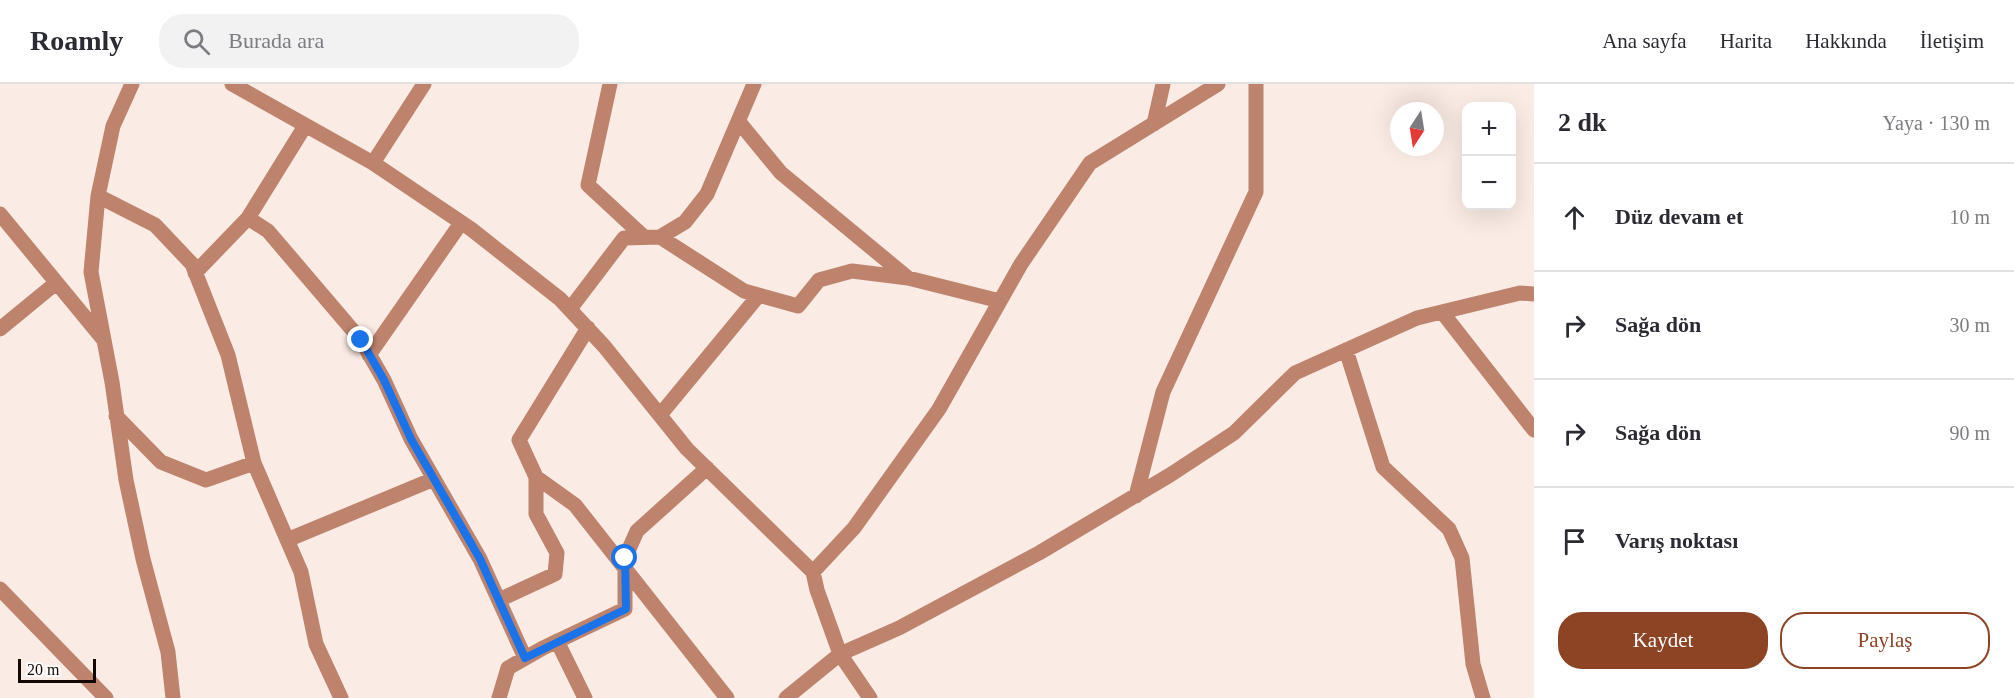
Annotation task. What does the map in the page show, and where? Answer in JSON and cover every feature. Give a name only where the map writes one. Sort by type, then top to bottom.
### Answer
[{"type":"street","points":[[132,84],[113,126],[98,196],[91,272],[126,480],[140,548],[168,652],[173,698]]},
{"type":"street","points":[[232,84],[374,163],[462,223],[560,299],[604,345],[687,449],[813,572],[817,591],[840,654],[870,698]]},
{"type":"street","points":[[374,163],[424,84]]},
{"type":"street","points":[[610,84],[588,185],[652,237],[744,291],[798,306],[819,280],[852,271],[908,278],[1000,301]]},
{"type":"street","points":[[570,309],[624,238],[652,237],[685,222],[707,194],[754,84]]},
{"type":"street","points":[[1154,124],[1163,84]]},
{"type":"street","points":[[813,572],[854,528],[939,409],[1021,264],[1090,163],[1218,84]]},
{"type":"street","points":[[1136,496],[1163,392],[1256,192],[1256,84]]},
{"type":"street","points":[[739,122],[781,173],[908,278]]},
{"type":"street","points":[[195,273],[248,218],[305,126]]},
{"type":"street","points":[[98,196],[155,225],[192,264],[228,355],[254,462],[301,572],[316,644],[341,698]]},
{"type":"street","points":[[0,214],[104,341]]},
{"type":"street","points":[[248,218],[268,231],[361,340],[384,380],[411,439],[480,559],[525,658]]},
{"type":"street","points":[[369,355],[462,223]]},
{"type":"street","points":[[0,329],[57,283]]},
{"type":"street","points":[[786,698],[840,654],[929,612],[1039,553],[1136,496],[1234,433],[1295,373],[1417,318],[1520,293],[1534,294]]},
{"type":"street","points":[[660,415],[759,295]]},
{"type":"street","points":[[1442,312],[1534,430]]},
{"type":"street","points":[[499,600],[555,574],[557,553],[536,514],[536,477],[519,440],[588,328]]},
{"type":"street","points":[[1346,350],[1383,466],[1449,529],[1462,558],[1473,664],[1483,698]]},
{"type":"street","points":[[116,416],[161,462],[206,480],[254,462]]},
{"type":"street","points":[[499,698],[508,668],[557,641],[626,609],[625,558],[637,531],[707,468]]},
{"type":"street","points":[[536,477],[575,505],[727,698]]},
{"type":"street","points":[[287,540],[434,479]]},
{"type":"street","points":[[0,589],[106,698]]},
{"type":"street","points":[[557,641],[585,698]]},
{"type":"route","points":[[361,340],[384,380],[411,439],[480,559],[525,658],[626,609],[625,558]]}]
